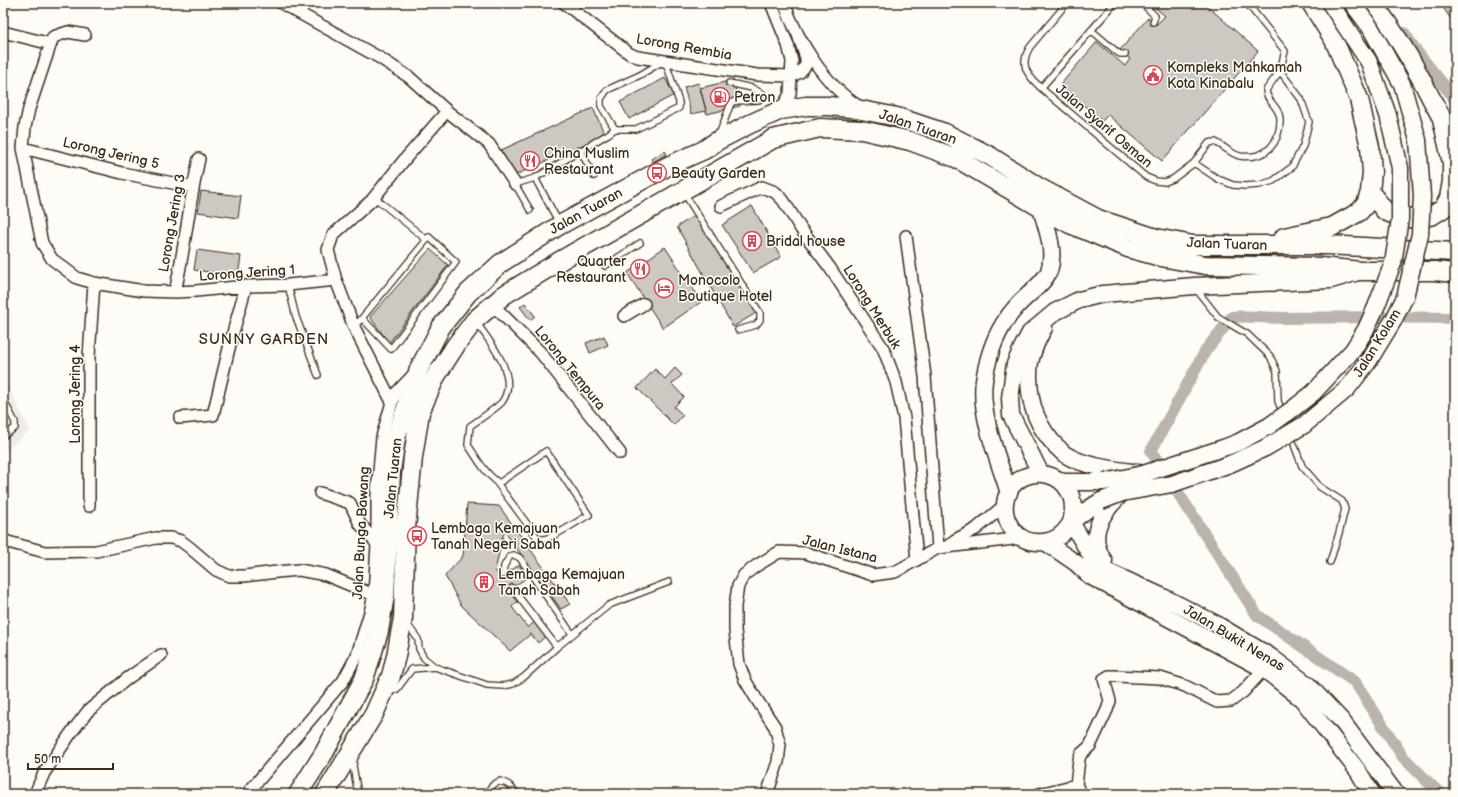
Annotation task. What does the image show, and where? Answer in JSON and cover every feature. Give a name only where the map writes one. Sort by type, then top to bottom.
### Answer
[{"type":"main road","points":[[1246,246],[1332,227],[1359,212],[1366,204],[1370,192],[1372,172],[1370,147],[1360,99],[1334,40],[1311,3]]},
{"type":"main road","name":"Jalan Kolam","points":[[1062,482],[1107,475],[1143,474],[1239,442],[1269,426],[1313,393],[1352,350],[1366,329],[1393,263],[1400,219],[1400,168],[1388,115],[1369,62],[1330,3]]},
{"type":"main road","name":"Jalan Kolam","points":[[1071,522],[1089,508],[1102,507],[1122,493],[1172,484],[1230,464],[1265,448],[1304,425],[1346,389],[1368,362],[1396,315],[1405,297],[1420,234],[1422,196],[1418,140],[1402,84],[1370,27],[1352,3]]},
{"type":"main road","points":[[1373,3],[1389,24],[1408,55],[1442,119],[1455,138]]},
{"type":"main road","name":"Jalan Tuaran","points":[[298,794],[324,753],[364,679],[379,631],[385,595],[391,472],[396,438],[419,369],[441,327],[468,293],[501,263],[560,225],[668,166],[704,150],[717,141],[781,110],[806,106],[828,106],[864,110],[898,117],[945,133],[990,156],[1040,188],[1098,219],[1156,238],[1193,245],[1327,245],[1455,252]]},
{"type":"main road","points":[[1370,192],[1385,211],[1397,216],[1416,219],[1433,216],[1444,208],[1452,181],[1452,163],[1442,119]]},
{"type":"main road","name":"Jalan Tuaran","points":[[324,794],[374,714],[384,695],[396,656],[403,618],[406,528],[413,457],[420,412],[436,376],[456,345],[475,320],[504,295],[563,259],[772,140],[820,128],[862,130],[910,141],[956,158],[1041,208],[1098,236],[1128,248],[1161,257],[1205,265],[1320,267],[1361,271],[1434,271],[1455,273]]},
{"type":"main road","points":[[1007,499],[984,413],[984,382],[989,355],[1002,327],[1016,307],[1045,277],[1049,270],[1051,247],[1041,208]]},
{"type":"main road","points":[[1327,245],[1455,244]]},
{"type":"main road","points":[[1041,474],[1012,415],[1010,398],[1015,364],[1023,346],[1030,334],[1055,312],[1079,300],[1103,294],[1194,286],[1331,280],[1361,271]]},
{"type":"main road","points":[[1055,312],[1039,336],[1030,363],[1029,385],[1032,404],[1039,424],[1049,439],[1065,455],[1087,464],[1107,475]]},
{"type":"main road","points":[[1041,474],[1052,476],[1062,482],[1069,490],[1073,501],[1074,512],[1071,522],[1065,532],[1056,538],[1045,542],[1034,542],[1023,538],[1014,531],[1008,521],[1005,510],[1007,499],[1011,488],[1019,480],[1030,475],[1041,474]]},
{"type":"main road","points":[[1102,507],[1096,545],[1099,554],[1104,561],[1121,577]]},
{"type":"main road","name":"Jalan Bukit Nenas","points":[[1071,522],[1097,563],[1106,571],[1216,624],[1271,657],[1308,685],[1341,720],[1396,794]]},
{"type":"main road","name":"Jalan Bukit Nenas","points":[[1045,542],[1076,563],[1090,576],[1264,668],[1302,699],[1358,771],[1372,794]]},
{"type":"main road","points":[[364,679],[389,658],[396,656]]},
{"type":"street","points":[[281,3],[380,58],[409,77],[447,111],[489,144],[515,184]]},
{"type":"street","name":"Lorong Rembia","points":[[564,3],[630,54],[638,57],[757,75],[792,76]]},
{"type":"street","points":[[771,3],[790,52],[792,62],[790,94],[781,110]]},
{"type":"street","points":[[784,3],[797,32],[806,58],[806,65],[800,72],[792,76]]},
{"type":"street","points":[[3,32],[51,44]]},
{"type":"street","points":[[23,148],[25,127],[29,109],[53,37],[68,32],[85,34]]},
{"type":"street","points":[[797,32],[819,69],[850,101],[864,110]]},
{"type":"street","points":[[392,402],[354,327],[336,280],[328,250],[333,235],[374,197],[447,111]]},
{"type":"street","name":"Lorong Jering 5","points":[[23,148],[122,173],[193,187]]},
{"type":"street","name":"Lorong Jering 1","points":[[23,148],[42,243],[52,259],[77,278],[94,283],[144,291],[175,292],[246,286],[288,285],[336,280]]},
{"type":"street","name":"Lorong Jering 3","points":[[175,292],[183,256],[193,187],[199,159]]},
{"type":"street","name":"Lorong Merbuk","points":[[721,206],[762,187],[775,192],[783,200],[801,229],[830,268],[883,348],[896,382],[904,418],[917,560]]},
{"type":"street","points":[[906,236],[925,376],[943,547]]},
{"type":"street","name":"Lorong Jering 4","points":[[89,506],[89,356],[94,283]]},
{"type":"street","points":[[180,418],[213,415],[246,286]]},
{"type":"street","points":[[624,316],[644,304]]},
{"type":"street","name":"Lorong Tempura","points":[[493,305],[540,352],[620,453]]},
{"type":"street","name":"Jalan Bunga Bawang","points":[[247,794],[343,681],[357,655],[374,595],[377,544],[377,493],[382,437],[392,402],[397,392],[419,369]]},
{"type":"street","points":[[320,493],[350,503],[360,524],[377,544]]},
{"type":"street","name":"Jalan Istana","points":[[766,794],[778,762],[780,745],[776,727],[745,680],[739,664],[735,630],[735,606],[738,586],[744,575],[778,552],[806,553],[873,575],[895,572],[976,529],[1007,499]]},
{"type":"street","points":[[3,539],[8,542],[45,552],[96,551],[156,538],[171,538],[180,541],[216,570],[229,576],[244,576],[299,570],[326,575],[374,595]]},
{"type":"street","name":"Jalan Istana","points":[[943,547],[1023,538]]},
{"type":"street","points":[[35,794],[44,773],[70,733],[88,711],[128,678],[161,655]]},
{"type":"street","points":[[1039,794],[1078,790],[1079,759],[1081,754],[1090,746],[1110,701],[1104,679],[1109,676],[1160,678],[1185,686],[1217,702],[1232,701],[1243,692],[1264,668]]},
{"type":"lane","name":"Jalan Syarif Osman","points":[[1066,3],[1025,54],[1024,62],[1026,71],[1041,88],[1146,177],[1156,182],[1165,182],[1173,179],[1194,163],[1207,145],[1212,142],[1219,144],[1238,156],[1251,157],[1265,152],[1274,143],[1280,124],[1280,115],[1266,90],[1280,71]]},
{"type":"lane","points":[[1041,88],[1115,3]]},
{"type":"lane","points":[[1142,3],[1154,14],[1155,16],[1152,22]]},
{"type":"lane","points":[[1194,163],[1218,179],[1233,185],[1259,185],[1272,181],[1292,167],[1303,146],[1309,122],[1301,99],[1280,71],[1285,51],[1247,3]]},
{"type":"lane","points":[[1091,30],[1117,52],[1124,54]]},
{"type":"lane","points":[[530,210],[515,184],[535,178],[615,129],[636,129],[679,108],[679,102],[665,60],[640,75],[607,90],[601,99],[601,106],[615,129]]},
{"type":"lane","points":[[717,141],[732,103],[735,101],[759,100],[763,94],[752,88],[729,83]]},
{"type":"lane","points":[[580,150],[594,176]]},
{"type":"lane","points":[[535,178],[560,225]]},
{"type":"lane","points":[[683,191],[760,313],[760,320],[756,325],[738,330]]},
{"type":"lane","points":[[374,197],[427,240]]},
{"type":"lane","points":[[354,327],[429,237],[456,262],[391,349],[362,318]]},
{"type":"lane","points":[[604,266],[640,243]]},
{"type":"lane","points":[[288,285],[296,318],[318,376]]},
{"type":"lane","points":[[1194,286],[1218,316],[1247,334],[1270,356],[1277,371],[1278,401],[1302,466],[1320,487],[1342,501],[1345,509],[1330,562]]},
{"type":"lane","points":[[475,320],[505,367],[506,394],[501,403],[470,426],[468,445],[483,467],[536,536],[540,539],[553,536],[589,514],[546,451],[499,483],[494,480]]},
{"type":"lane","points":[[3,399],[15,422],[15,428],[3,436]]},
{"type":"lane","points":[[503,575],[504,566],[510,556],[514,555],[520,558],[572,634]]},
{"type":"lane","points":[[403,618],[418,639],[419,649],[424,658],[435,667],[488,685],[508,685],[513,684],[524,677],[572,634],[609,605],[669,582]]},
{"type":"lane","points":[[512,588],[557,647]]},
{"type":"lane","points":[[384,695],[396,689],[412,669],[435,667]]},
{"type":"lane","points":[[358,794],[353,766],[359,737]]},
{"type":"lane","points":[[485,794],[494,784],[501,781],[509,785],[517,794]]},
{"type":"shaded area","points":[[3,377],[30,430],[3,453]]},
{"type":"building","name":"Kompleks Mahkamah Kota Kinabalu","points":[[1150,3],[1204,3],[1258,51],[1162,161],[1108,115],[1102,121],[1060,85],[1097,42],[1125,66],[1130,59],[1120,50],[1148,18],[1156,25],[1165,16]]},
{"type":"building","points":[[1445,3],[1455,3],[1455,25],[1442,6]]},
{"type":"building","points":[[665,78],[674,95],[629,119],[620,102]]},
{"type":"building","name":"Petron","points":[[733,80],[740,106],[707,114],[700,88]]},
{"type":"building","points":[[699,83],[706,111],[691,114],[684,87]]},
{"type":"building","points":[[593,108],[605,135],[511,177],[499,151]]},
{"type":"building","points":[[665,151],[667,154],[653,162],[651,159]]},
{"type":"building","points":[[201,191],[241,196],[238,218],[198,212]]},
{"type":"building","name":"Bridal house","points":[[752,206],[781,257],[753,273],[722,225]]},
{"type":"building","points":[[695,215],[756,313],[733,327],[677,227]]},
{"type":"building","name":"Monocolo Boutique Hotel","points":[[665,247],[701,302],[663,328],[627,273]]},
{"type":"building","points":[[430,249],[448,265],[389,343],[370,317]]},
{"type":"building","points":[[197,250],[241,256],[238,276],[194,270]]},
{"type":"building","points":[[525,303],[535,316],[530,320],[520,307]]},
{"type":"building","points":[[604,336],[608,345],[590,353],[586,343]]},
{"type":"building","points":[[675,368],[682,375],[672,384],[684,397],[674,407],[683,415],[674,425],[637,388],[655,369],[665,379]]},
{"type":"building","name":"Lembaga Kemajuan Tanah Sabah","points":[[467,504],[499,506],[570,604],[561,609],[504,531],[495,571],[501,577],[519,565],[528,577],[510,589],[518,601],[512,607],[528,628],[534,622],[546,636],[538,643],[531,634],[510,651],[461,605],[445,576],[463,556]]},
{"type":"waterway","points":[[1404,33],[1417,52],[1455,99]]},
{"type":"waterway","points":[[1441,794],[1403,757],[1355,682],[1257,615],[1151,451],[1206,350],[1232,317],[1455,318]]},
{"type":"place","name":"Kompleks Mahkamah Kota Kinabalu","points":[[1153,75]]},
{"type":"place","name":"Petron","points":[[720,97]]},
{"type":"place","name":"China Muslim Restaurant","points":[[530,161]]},
{"type":"place","name":"Beauty Garden","points":[[657,173]]},
{"type":"place","name":"Bridal house","points":[[752,241]]},
{"type":"place","name":"Quarter Restaurant","points":[[640,269]]},
{"type":"place","name":"Monocolo Boutique Hotel","points":[[664,288]]},
{"type":"place","name":"Lembaga Kemajuan Tanah Negeri Sabah","points":[[417,536]]},
{"type":"place","name":"Lembaga Kemajuan Tanah Sabah","points":[[484,582]]},
{"type":"district","name":"SUNNY GARDEN","points":[[264,339]]}]
